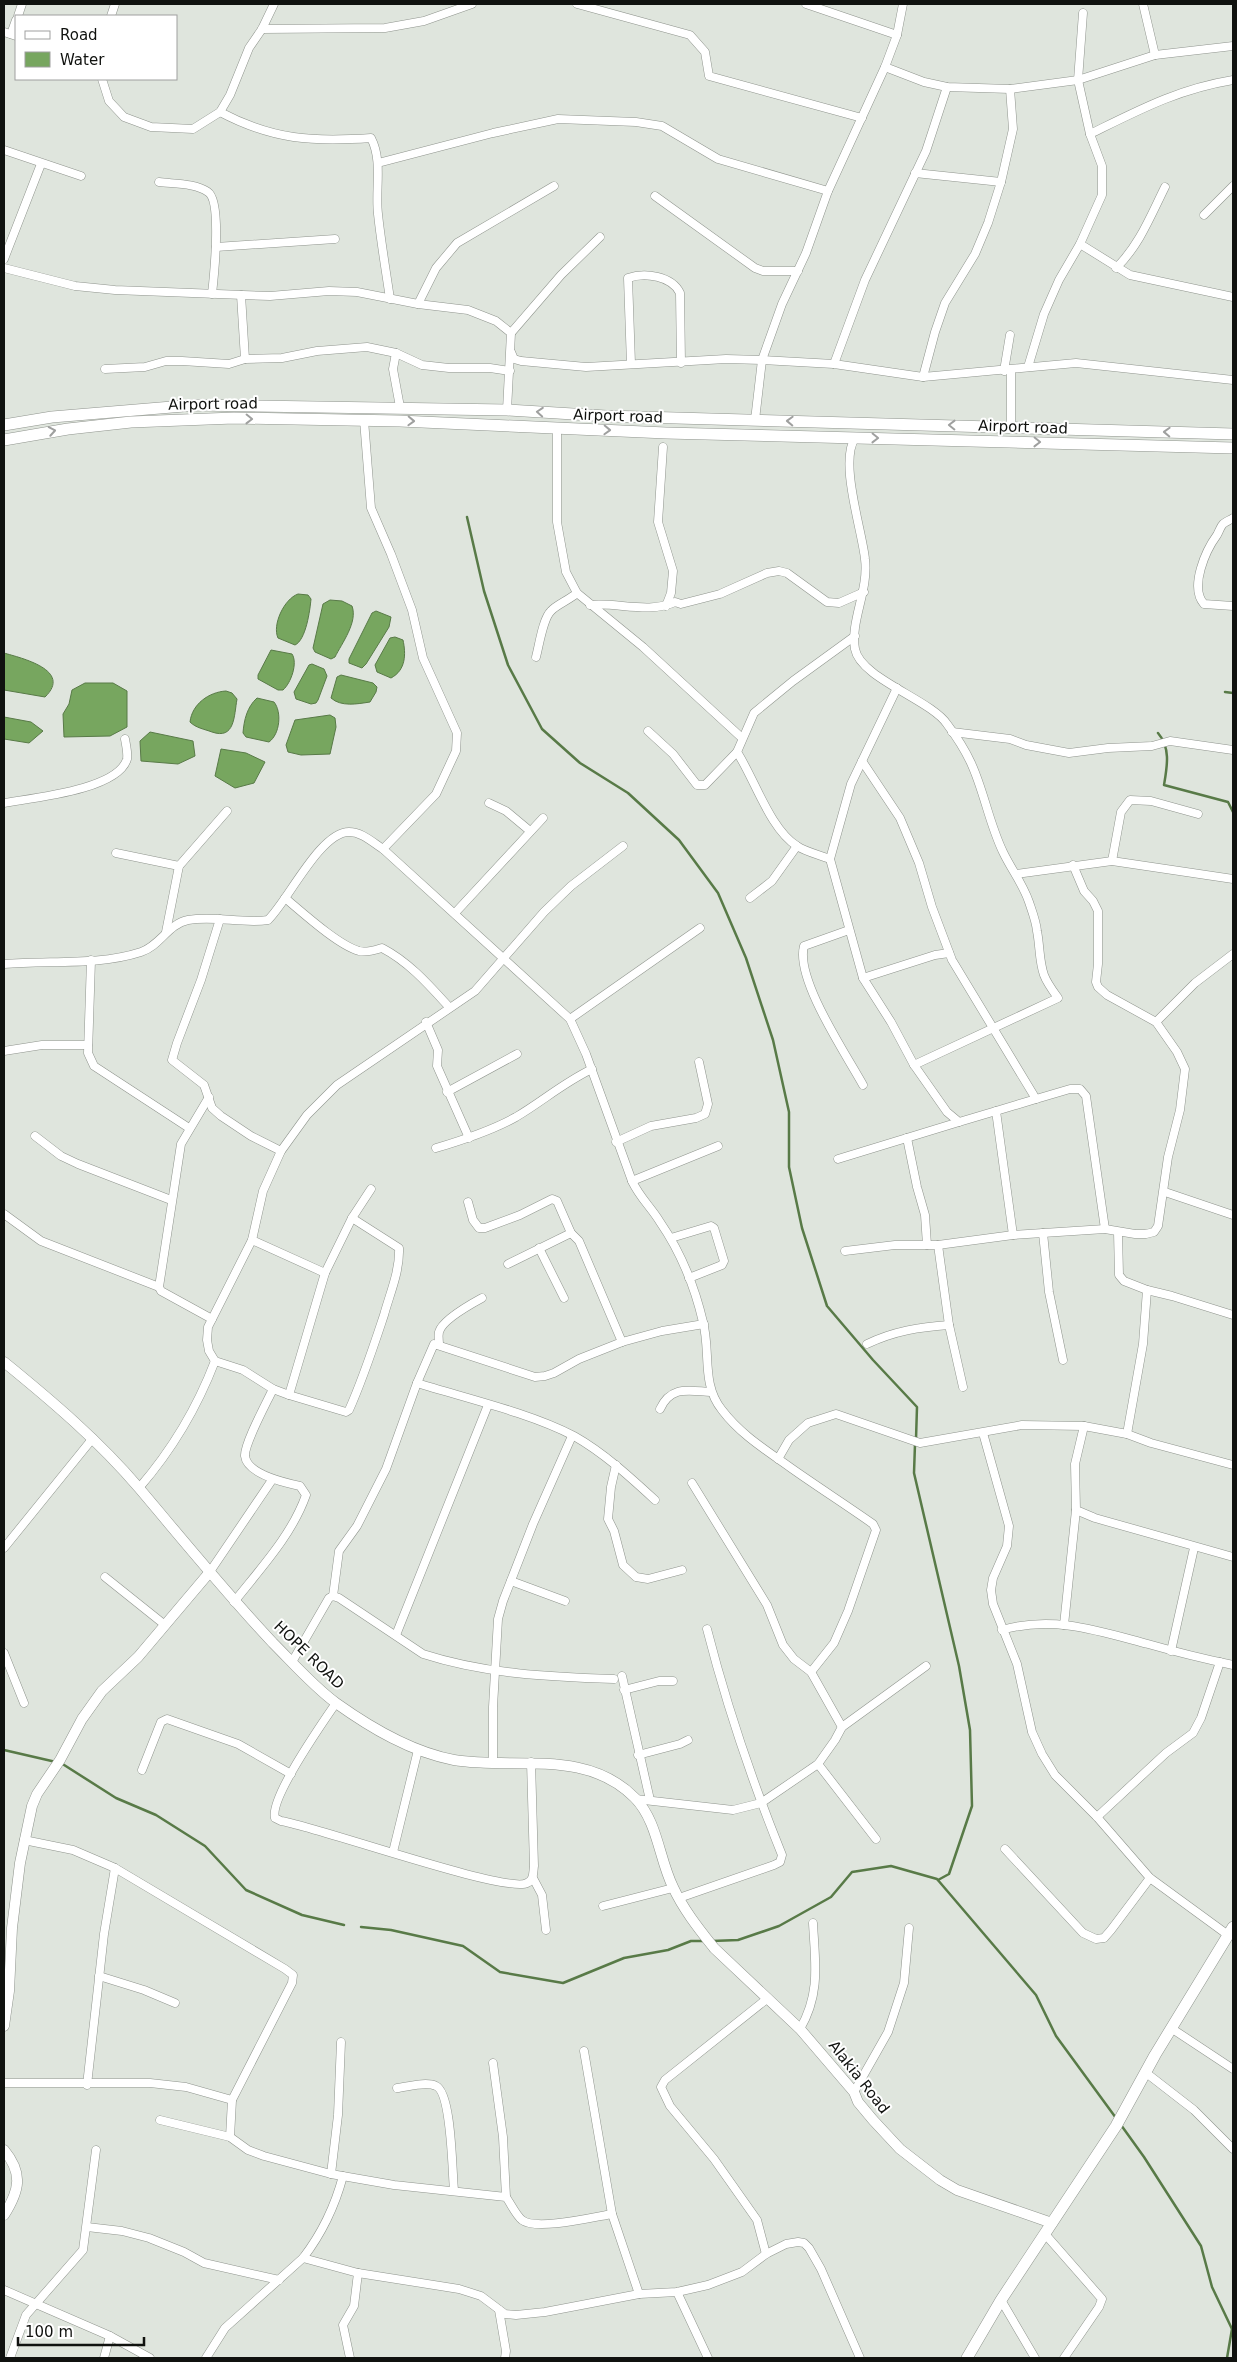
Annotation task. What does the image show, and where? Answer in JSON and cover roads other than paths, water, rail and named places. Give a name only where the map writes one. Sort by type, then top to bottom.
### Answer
[{"type":"main road","name":"Airport road","points":[[4,425],[52,417],[196,405],[400,407],[1233,434]]},
{"type":"main road","points":[[313,420],[314,406]]},
{"type":"main road","points":[[634,416],[634,432]]},
{"type":"main road","name":"Airport road","points":[[4,440],[68,428],[176,419],[364,420],[634,432],[1233,448]]},
{"type":"main road","points":[[1195,433],[1196,447]]},
{"type":"main road","points":[[967,2358],[1001,2300],[1118,2122],[1171,2028],[1231,1931]]},
{"type":"street","points":[[102,80],[109,101],[124,117],[151,127],[193,129],[220,112],[249,48],[262,29],[274,4]]},
{"type":"street","points":[[262,29],[385,28],[424,21],[472,4]]},
{"type":"street","points":[[577,4],[690,35],[705,52],[709,76],[862,118]]},
{"type":"street","points":[[806,4],[897,36]]},
{"type":"street","points":[[755,420],[762,360],[782,304],[798,271],[828,191],[885,67],[897,36],[903,4]]},
{"type":"street","points":[[1144,4],[1155,55]]},
{"type":"street","points":[[1028,367],[1044,314],[1059,280],[1080,244],[1102,195],[1102,166],[1090,134],[1078,80],[1083,12]]},
{"type":"street","points":[[10,34],[15,22]]},
{"type":"street","points":[[885,67],[924,82],[947,88],[1010,89],[1078,80],[1155,55],[1233,46]]},
{"type":"street","points":[[1090,134],[1167,96],[1203,85],[1233,80]]},
{"type":"street","points":[[834,364],[865,280],[926,151],[947,88]]},
{"type":"street","points":[[923,377],[945,302],[975,254],[988,223],[1001,182],[1013,129],[1010,89]]},
{"type":"street","points":[[220,112],[243,124],[286,137],[331,140],[371,138],[378,163],[376,189],[378,215],[390,299]]},
{"type":"street","points":[[378,163],[493,133],[558,119],[636,122],[662,126],[718,159],[828,191]]},
{"type":"street","points":[[4,150],[41,164],[82,176]]},
{"type":"street","points":[[4,259],[41,164]]},
{"type":"street","points":[[915,173],[1001,182]]},
{"type":"street","points":[[159,182],[200,187],[210,193],[214,200],[216,247],[212,294]]},
{"type":"street","points":[[418,304],[436,268],[457,243],[554,186]]},
{"type":"street","points":[[1204,215],[1233,186]]},
{"type":"street","points":[[1116,268],[1130,252],[1146,227],[1165,187]]},
{"type":"street","points":[[655,196],[755,268],[763,272],[798,271]]},
{"type":"street","points":[[507,410],[511,333],[561,274],[600,237]]},
{"type":"street","points":[[216,247],[335,239]]},
{"type":"street","points":[[1080,244],[1130,275],[1233,297]]},
{"type":"street","points":[[4,268],[75,286],[270,296],[329,291],[356,292],[418,304],[468,310],[496,321],[511,333]]},
{"type":"street","points":[[631,364],[628,278],[635,275],[666,278],[676,284],[680,294],[681,363]]},
{"type":"street","points":[[241,295],[245,359]]},
{"type":"street","points":[[1010,335],[1008,370],[1011,426]]},
{"type":"street","points":[[105,369],[145,366],[166,361],[229,364],[245,359],[282,358],[317,351],[367,347],[396,353],[422,365],[449,368],[490,368],[510,372]]},
{"type":"street","points":[[511,352],[514,359],[546,365],[586,366],[681,363],[726,359],[762,360],[834,364],[923,377],[1076,363],[1233,380]]},
{"type":"street","points":[[396,353],[393,369],[400,407]]},
{"type":"street","points":[[364,420],[371,508],[392,554],[412,610],[423,658],[456,733],[456,752],[436,794],[383,849]]},
{"type":"street","points":[[557,428],[557,522],[566,572],[577,593],[650,653],[742,738]]},
{"type":"street","points":[[855,438],[851,443],[848,458],[851,486],[864,553],[864,592],[855,636],[855,650],[861,661],[878,678],[897,688],[946,722],[971,762],[1003,851],[1028,900],[1038,931],[1040,960],[1045,978],[1058,998],[992,1027],[914,1065]]},
{"type":"street","points":[[663,447],[658,522],[673,571],[671,593],[666,606]]},
{"type":"street","points":[[1233,518],[1222,524],[1218,534],[1211,541],[1200,570],[1197,588],[1199,598],[1204,604],[1233,606]]},
{"type":"street","points":[[590,605],[608,603],[639,607],[666,606],[675,602],[682,604],[720,594],[767,573],[779,571],[787,573],[827,602],[839,603],[864,592]]},
{"type":"street","points":[[536,657],[548,612],[566,603],[577,593]]},
{"type":"street","points":[[648,731],[673,754],[697,785],[705,785],[737,752],[754,714],[793,681],[855,636]]},
{"type":"street","points":[[897,688],[852,784],[830,859],[863,978],[891,1022],[914,1065],[946,1112],[959,1122]]},
{"type":"street","points":[[952,732],[1010,739],[1026,745],[1070,753],[1108,748],[1152,746],[1170,742],[1233,750]]},
{"type":"street","points":[[4,803],[51,795],[104,782],[120,769],[127,758],[125,739]]},
{"type":"street","points":[[737,752],[750,772],[780,830],[797,846],[830,859]]},
{"type":"street","points":[[862,761],[900,818],[919,863],[932,908],[949,952],[1036,1099]]},
{"type":"street","points":[[1112,861],[1121,812],[1130,800],[1151,801],[1198,814]]},
{"type":"street","points":[[489,803],[506,811],[530,831]]},
{"type":"street","points":[[166,932],[179,866],[227,811]]},
{"type":"street","points":[[455,913],[543,818]]},
{"type":"street","points":[[4,964],[91,960],[145,951],[155,945],[166,932],[184,921],[201,918],[268,920],[316,854],[337,836],[347,832],[359,834],[383,849],[570,1020],[579,1036],[592,1069],[616,1142],[632,1181],[643,1201],[660,1220],[671,1238],[688,1278],[704,1324],[707,1373],[712,1392],[720,1409],[745,1435],[873,1524],[876,1530],[851,1603],[834,1643],[811,1672]]},
{"type":"street","points":[[352,1218],[399,1248],[396,1277],[365,1375],[346,1412],[289,1396],[273,1389],[243,1370],[215,1361],[209,1352],[207,1340],[208,1326],[252,1240],[263,1190],[281,1151],[307,1115],[337,1085],[426,1022],[475,991],[544,912],[571,886],[623,846]]},
{"type":"street","points":[[750,898],[772,880],[797,846]]},
{"type":"street","points":[[116,853],[179,866]]},
{"type":"street","points":[[1016,874],[1112,861],[1233,879]]},
{"type":"street","points":[[845,1251],[895,1245],[938,1245],[1013,1235],[1105,1229],[1136,1234],[1154,1232],[1158,1226],[1165,1192],[1168,1157],[1180,1110],[1185,1069],[1177,1052],[1156,1022],[1107,995],[1098,987],[1096,982],[1098,911],[1084,890],[1073,865]]},
{"type":"street","points":[[285,898],[342,942],[358,951],[367,952],[382,948],[393,954],[426,982],[449,1007]]},
{"type":"street","points":[[220,918],[202,980],[172,1060],[204,1085],[212,1108],[231,1124],[281,1151]]},
{"type":"street","points":[[570,1020],[700,928]]},
{"type":"street","points":[[849,930],[804,946],[801,956],[803,971],[822,1012],[863,1085]]},
{"type":"street","points":[[863,978],[949,952]]},
{"type":"street","points":[[1156,1022],[1195,984],[1232,956]]},
{"type":"street","points":[[91,960],[88,1045],[90,1060],[94,1066],[188,1128]]},
{"type":"street","points":[[426,1022],[438,1050],[437,1066],[469,1138]]},
{"type":"street","points":[[4,1051],[42,1045],[88,1045]]},
{"type":"street","points":[[447,1092],[517,1054]]},
{"type":"street","points":[[616,1142],[651,1126],[696,1118],[705,1114],[708,1104],[699,1062]]},
{"type":"street","points":[[436,1148],[469,1138],[515,1117],[566,1082],[592,1069]]},
{"type":"street","points":[[838,1159],[1070,1089],[1080,1089],[1086,1096],[1105,1229]]},
{"type":"street","points":[[159,1287],[181,1144],[188,1128],[209,1097]]},
{"type":"street","points":[[996,1111],[1013,1235]]},
{"type":"street","points":[[35,1136],[61,1156],[78,1164],[171,1200]]},
{"type":"street","points":[[907,1138],[925,1215],[927,1245]]},
{"type":"street","points":[[632,1181],[718,1146]]},
{"type":"street","points":[[289,1396],[325,1274],[352,1218],[371,1189]]},
{"type":"street","points":[[1165,1192],[1233,1215]]},
{"type":"street","points":[[468,1202],[473,1220],[479,1228],[485,1228],[555,1199],[571,1232],[579,1241],[622,1342]]},
{"type":"street","points":[[4,1214],[41,1241],[159,1287],[161,1291],[212,1318]]},
{"type":"street","points":[[671,1238],[711,1226],[714,1228],[724,1261],[722,1265],[688,1278]]},
{"type":"street","points":[[508,1264],[571,1232]]},
{"type":"street","points":[[1118,1232],[1119,1275],[1124,1281],[1147,1290],[1233,1314]]},
{"type":"street","points":[[1043,1233],[1049,1292],[1063,1360]]},
{"type":"street","points":[[252,1240],[325,1274]]},
{"type":"street","points":[[938,1245],[949,1325],[963,1387]]},
{"type":"street","points":[[539,1248],[564,1298]]},
{"type":"street","points":[[1127,1434],[1143,1344],[1147,1290]]},
{"type":"street","points":[[439,1344],[439,1331],[444,1324],[467,1306],[482,1298]]},
{"type":"street","points":[[292,1662],[329,1598],[333,1596],[339,1551],[357,1526],[383,1476],[417,1383],[434,1344],[439,1344],[535,1377],[554,1373],[579,1359],[622,1342],[662,1331],[704,1324]]},
{"type":"street","points":[[867,1344],[885,1335],[910,1329],[949,1325]]},
{"type":"street","points":[[139,1488],[160,1464],[201,1397],[215,1361]]},
{"type":"street","name":"HOPE ROAD","points":[[4,1362],[93,1438],[139,1488],[234,1602],[292,1662],[336,1703],[394,1738],[418,1750],[452,1759],[531,1762],[583,1768],[615,1783],[636,1799],[655,1835],[673,1888],[679,1898]]},
{"type":"street","points":[[417,1383],[488,1405],[572,1436],[616,1465],[655,1500]]},
{"type":"street","points":[[234,1602],[284,1536],[301,1510],[306,1495],[300,1486],[272,1480],[249,1464],[245,1456],[248,1443],[273,1389]]},
{"type":"street","points":[[660,1409],[665,1399],[672,1393],[690,1391],[712,1392]]},
{"type":"street","points":[[396,1635],[488,1405]]},
{"type":"street","points":[[778,1459],[789,1440],[808,1423],[836,1414],[920,1443],[1022,1425],[1084,1426],[1127,1434],[1151,1443],[1233,1465]]},
{"type":"street","points":[[1064,1625],[1076,1510],[1075,1464],[1084,1426]]},
{"type":"street","points":[[983,1433],[1009,1526],[1007,1546],[993,1578],[991,1590],[1002,1630],[1017,1664],[1032,1732],[1042,1754],[1056,1775],[1097,1817],[1150,1878],[1231,1931]]},
{"type":"street","points":[[493,1762],[498,1619],[533,1524],[572,1436]]},
{"type":"street","points":[[4,1548],[93,1438]]},
{"type":"street","points":[[616,1465],[611,1487],[608,1519],[614,1531],[623,1565],[636,1577],[648,1579],[682,1570]]},
{"type":"street","points":[[4,2026],[9,1991],[8,1926],[24,1840],[37,1794],[59,1762],[82,1719],[97,1698],[115,1677],[138,1657],[210,1573],[272,1480]]},
{"type":"street","points":[[692,1483],[767,1605],[783,1645],[794,1659],[811,1672],[842,1727]]},
{"type":"street","points":[[1076,1510],[1194,1548],[1233,1557]]},
{"type":"street","points":[[1171,1651],[1194,1548]]},
{"type":"street","points":[[105,1577],[165,1625]]},
{"type":"street","points":[[511,1581],[565,1601]]},
{"type":"street","points":[[333,1596],[339,1598],[424,1654],[495,1671],[618,1677],[624,1690],[650,1800]]},
{"type":"street","points":[[1002,1630],[1023,1624],[1054,1623],[1084,1628],[1233,1665]]},
{"type":"street","points":[[679,1898],[780,1862],[782,1855],[761,1803],[726,1703],[707,1629]]},
{"type":"street","points":[[4,1653],[24,1703]]},
{"type":"street","points":[[1097,1817],[1166,1754],[1193,1733],[1201,1718],[1220,1662]]},
{"type":"street","points":[[636,1799],[733,1810],[761,1803],[818,1764],[836,1740],[842,1727],[926,1666]]},
{"type":"street","points":[[624,1690],[659,1681],[672,1681]]},
{"type":"street","points":[[336,1703],[291,1774],[275,1805],[275,1818],[472,1876],[508,1883],[527,1884],[532,1878],[534,1866],[531,1762]]},
{"type":"street","points":[[142,1770],[161,1722],[167,1719],[238,1744],[291,1774]]},
{"type":"street","points":[[638,1755],[680,1744],[688,1740]]},
{"type":"street","points":[[393,1852],[400,1818],[412,1781],[418,1750]]},
{"type":"street","points":[[818,1764],[876,1839]]},
{"type":"street","points":[[24,1840],[73,1850],[115,1868],[231,1935],[292,1975],[292,1983],[232,2100],[230,2136]]},
{"type":"street","points":[[1006,1848],[1083,1933],[1096,1939],[1104,1938],[1150,1878]]},
{"type":"street","points":[[86,2085],[99,1976],[115,1868]]},
{"type":"street","points":[[532,1878],[542,1895],[546,1930]]},
{"type":"street","points":[[602,1906],[673,1888]]},
{"type":"street","name":"Alakia Road","points":[[679,1898],[714,1948],[800,2029],[854,2092],[865,2111],[895,2145],[940,2180],[982,2199],[1052,2222]]},
{"type":"street","points":[[800,2029],[808,2015],[814,1997],[816,1979],[813,1922]]},
{"type":"street","points":[[854,2092],[888,2032],[899,2000],[904,1983],[909,1928]]},
{"type":"street","points":[[99,1976],[144,1990],[175,2003]]},
{"type":"street","points":[[766,2254],[757,2220],[714,2159],[670,2106],[661,2087],[665,2080],[768,1998]]},
{"type":"street","points":[[1171,2028],[1233,2069]]},
{"type":"street","points":[[331,2174],[338,2116],[341,2042]]},
{"type":"street","points":[[584,2051],[612,2214],[639,2294]]},
{"type":"street","points":[[493,2063],[502,2136],[506,2197],[522,2220],[528,2223],[546,2224],[612,2214]]},
{"type":"street","points":[[1145,2072],[1194,2110],[1233,2149]]},
{"type":"street","points":[[4,2084],[86,2085],[150,2083],[186,2087],[232,2100]]},
{"type":"street","points":[[397,2088],[432,2084],[438,2086],[443,2094],[447,2111],[454,2190]]},
{"type":"street","points":[[160,2120],[230,2136],[248,2150],[331,2174],[394,2185],[506,2197]]},
{"type":"street","points":[[4,2150],[17,2169],[17,2181],[11,2203],[4,2214]]},
{"type":"street","points":[[10,2358],[20,2326],[33,2305],[84,2250],[96,2150]]},
{"type":"street","points":[[206,2358],[225,2328],[303,2258],[325,2226],[343,2176]]},
{"type":"street","points":[[87,2227],[122,2231],[149,2238],[184,2252],[204,2263],[279,2280]]},
{"type":"street","points":[[1045,2234],[1102,2299],[1099,2307],[1064,2358]]},
{"type":"street","points":[[303,2258],[358,2273],[458,2289],[481,2296],[505,2314],[516,2315],[545,2312],[639,2294],[677,2292],[708,2285],[742,2272],[766,2254],[786,2244],[804,2243],[809,2248],[833,2294],[849,2336],[860,2358]]},
{"type":"street","points":[[350,2358],[343,2325],[354,2306],[358,2273]]},
{"type":"street","points":[[4,2290],[33,2305],[110,2336],[150,2358]]},
{"type":"street","points":[[677,2292],[708,2358]]},
{"type":"street","points":[[1001,2300],[1035,2358]]},
{"type":"street","points":[[499,2310],[506,2351],[505,2358]]},
{"type":"street","points":[[104,2358],[110,2336]]},
{"type":"water","points":[[298,594],[308,595],[311,599],[305,631],[299,642],[295,645],[278,638],[277,626],[280,613],[288,601]]},
{"type":"water","points":[[330,600],[342,601],[352,606],[353,612],[353,619],[348,632],[335,657],[331,659],[315,652],[313,648],[323,604]]},
{"type":"water","points":[[376,611],[391,617],[389,627],[362,668],[349,663],[349,659],[372,613]]},
{"type":"water","points":[[395,637],[403,640],[404,661],[400,671],[391,678],[377,672],[375,665],[390,638]]},
{"type":"water","points":[[271,650],[292,654],[294,658],[293,673],[289,683],[283,690],[278,690],[258,679],[258,675]]},
{"type":"water","points":[[4,653],[32,662],[49,673],[53,679],[52,688],[45,697],[4,690]]},
{"type":"water","points":[[312,664],[324,669],[327,676],[318,700],[316,703],[311,704],[296,699],[294,692],[309,665]]},
{"type":"water","points":[[341,675],[373,683],[377,687],[370,702],[344,704],[331,698],[337,677]]},
{"type":"water","points":[[85,683],[113,683],[127,691],[127,727],[110,736],[64,737],[63,714],[69,704],[72,690]]},
{"type":"water","points":[[226,691],[232,693],[237,699],[234,719],[229,730],[220,734],[195,726],[190,722],[194,710],[202,700],[213,694]]},
{"type":"water","points":[[257,698],[274,702],[277,706],[278,728],[276,734],[269,742],[246,737],[243,733],[247,714]]},
{"type":"water","points":[[330,715],[335,718],[336,727],[330,754],[301,755],[288,752],[286,745],[295,720]]},
{"type":"water","points":[[4,717],[31,722],[43,731],[29,743],[4,739]]},
{"type":"water","points":[[150,732],[193,741],[195,756],[178,764],[141,761],[140,741]]},
{"type":"water","points":[[221,749],[246,753],[265,762],[254,783],[235,788],[215,776]]},
{"type":"waterway","points":[[467,517],[484,591],[508,665],[542,729],[580,763],[628,793],[679,840],[718,893],[746,958],[773,1040],[789,1112],[789,1167],[802,1228],[827,1306],[873,1360],[917,1407],[916,1439]]},
{"type":"waterway","points":[[1225,692],[1233,693]]},
{"type":"waterway","points":[[1158,733],[1165,745],[1167,758],[1164,785],[1228,802],[1233,812]]},
{"type":"waterway","points":[[915,1444],[914,1473],[959,1666],[970,1730],[972,1806],[949,1874],[938,1880]]},
{"type":"waterway","points":[[4,1750],[56,1762]]},
{"type":"waterway","points":[[61,1763],[116,1798],[156,1815],[205,1846],[246,1890],[302,1915],[344,1925]]},
{"type":"waterway","points":[[712,1941],[738,1940],[779,1926],[831,1897],[852,1872],[891,1866],[937,1879],[1036,1995],[1056,2036],[1116,2118]]},
{"type":"waterway","points":[[361,1927],[391,1930],[463,1946],[500,1972],[563,1983],[624,1958],[668,1950],[691,1941],[704,1941]]},
{"type":"waterway","points":[[1121,2125],[1144,2157],[1201,2246],[1212,2287],[1232,2329],[1227,2358]]}]
